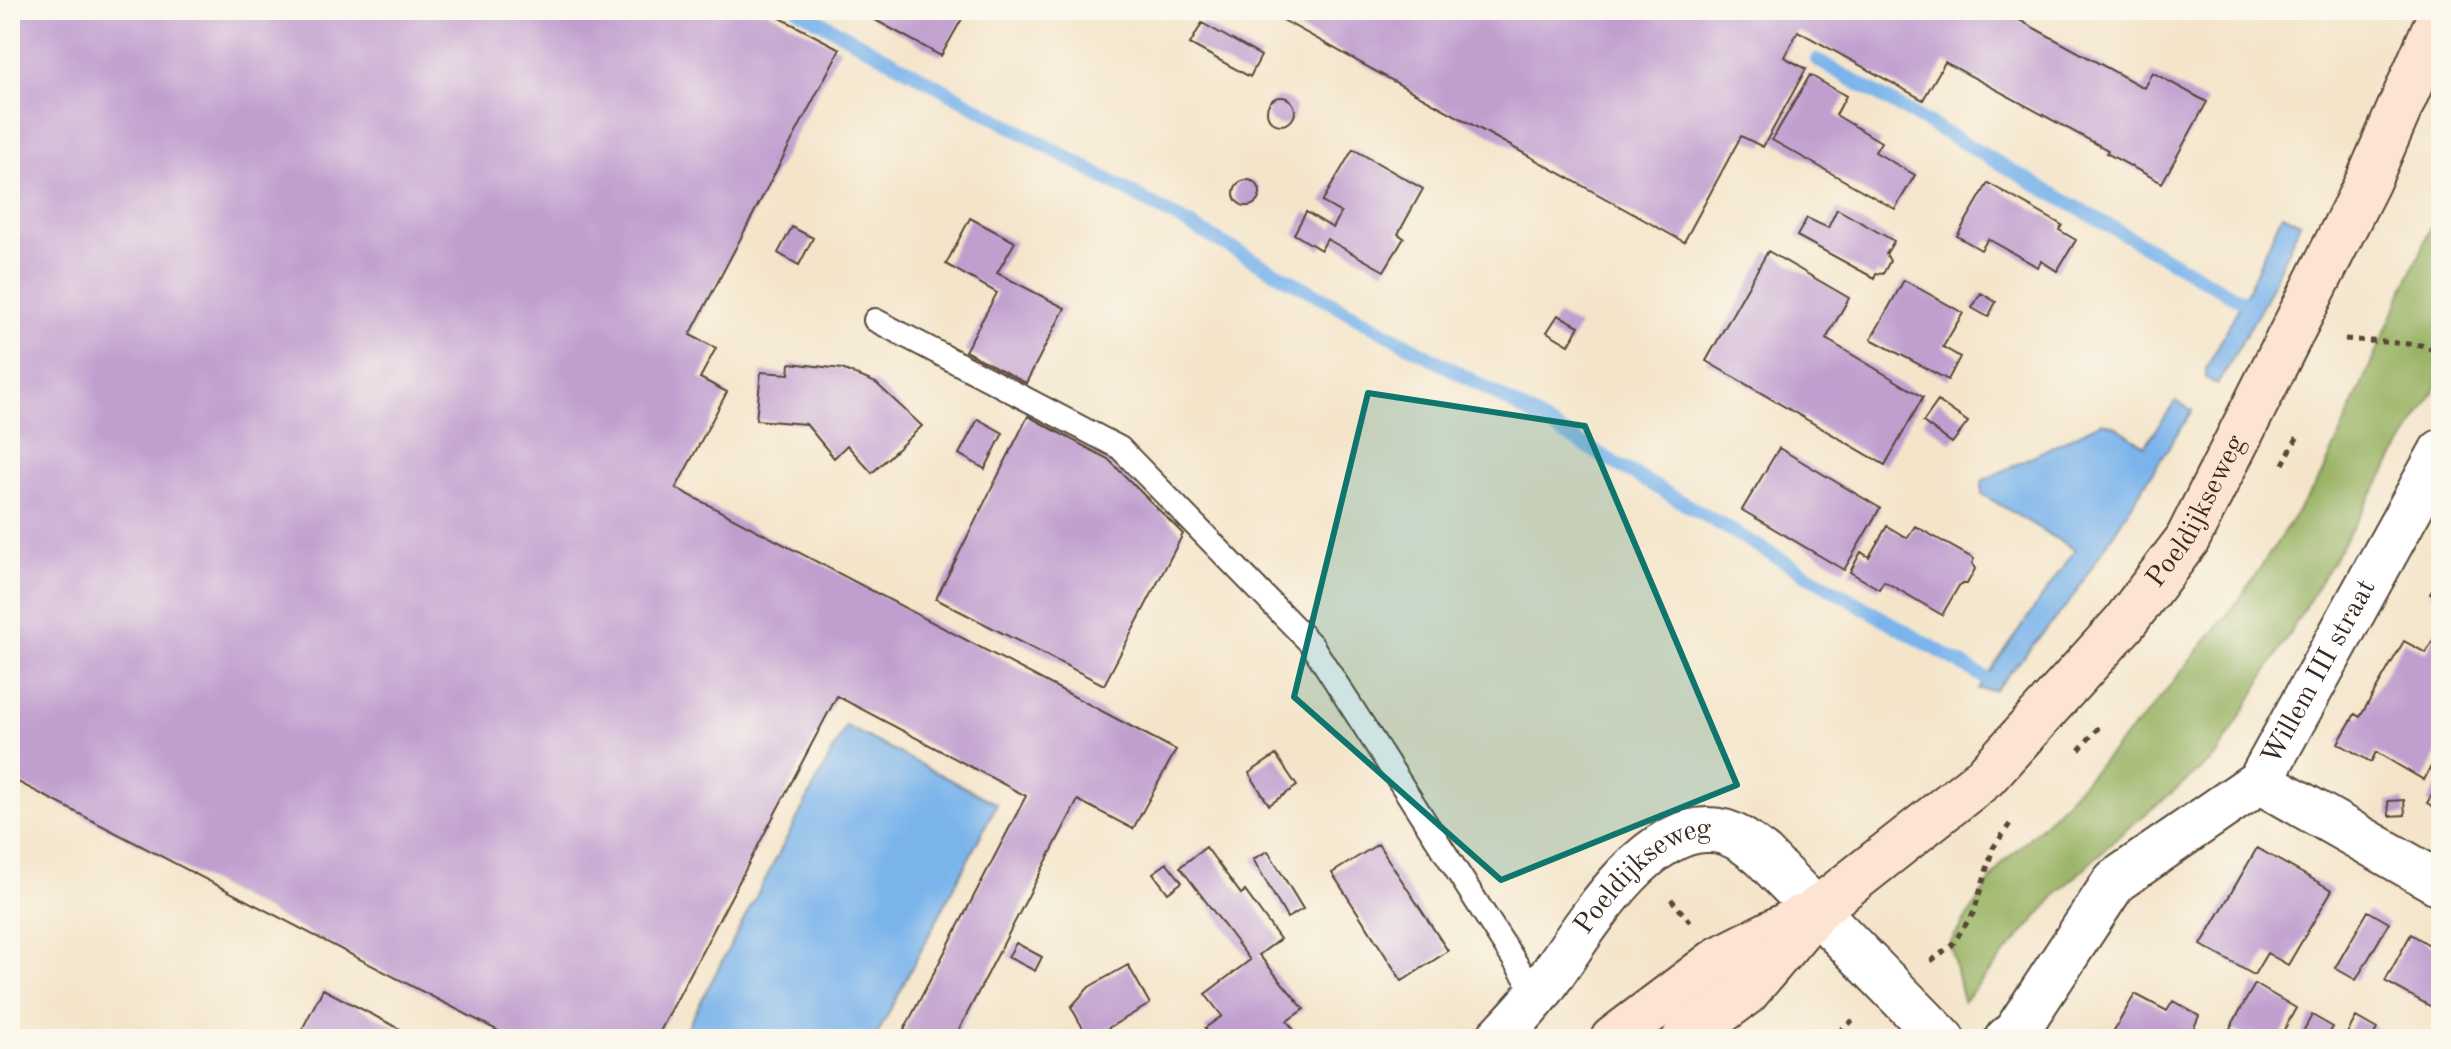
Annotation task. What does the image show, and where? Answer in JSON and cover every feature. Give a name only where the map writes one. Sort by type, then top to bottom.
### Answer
[{"type":"street","name":"Poeldijkseweg","points":[[1613,1039],[1719,959],[1816,910],[1985,777],[2124,623],[2187,540],[2368,181],[2441,13]]},
{"type":"street","name":"Willem III straat","points":[[2007,1039],[2015,1033],[2115,881],[2260,781],[2441,452]]},
{"type":"street","points":[[2260,781],[2441,884]]},
{"type":"street","name":"Poeldijkseweg","points":[[1498,1039],[1537,996],[1600,906],[1640,860],[1677,835],[1709,829],[1736,835],[1763,856],[1816,910]]},
{"type":"street","name":"Poeldijkseweg","points":[[1684,1039],[1746,993],[1816,910]]},
{"type":"street","points":[[1816,910],[1942,1039]]},
{"type":"lane","points":[[875,320],[1120,448],[1312,645],[1537,996]]},
{"type":"path","points":[[2345,339],[2421,345],[2441,353]]},
{"type":"highlighted area","points":[[1368,393],[1585,426],[1737,785],[1501,880],[1294,697]]},
{"type":"green space","points":[[2441,204],[2441,379],[2216,757],[2122,833],[2058,893],[1963,1002],[1950,943],[2001,865],[2049,819],[2152,708],[2239,600],[2324,471]]},
{"type":"water","points":[[2282,214],[2300,223],[2265,301],[2217,385],[2206,378],[2206,369],[2248,290]]},
{"type":"water","points":[[2176,401],[2192,410],[2069,603],[1995,690],[1978,689],[2075,550],[1982,494],[1982,481],[2102,422],[2115,426],[2145,446]]},
{"type":"water","points":[[846,726],[997,804],[875,1039],[681,1039]]},
{"type":"building","points":[[10,10],[765,10],[840,49],[690,335],[716,348],[700,378],[727,392],[676,488],[1176,750],[1133,829],[1078,800],[954,1039],[921,1039],[904,1030],[1026,796],[837,696],[656,1039],[514,1039],[10,778]]},
{"type":"building","points":[[857,10],[967,10],[941,56]]},
{"type":"building","points":[[1265,10],[2001,10],[2144,88],[2152,72],[2207,102],[2162,183],[2106,153],[2108,150],[1945,62],[1923,100],[1798,31],[1784,57],[1806,69],[1763,147],[1741,136],[1684,242]]},
{"type":"building","points":[[1202,23],[1261,56],[1250,77],[1190,44]]},
{"type":"building","points":[[1810,75],[1846,96],[1836,115],[1881,142],[1875,152],[1915,175],[1895,209],[1772,140]]},
{"type":"building","points":[[1281,97],[1291,101],[1295,111],[1291,121],[1281,125],[1271,121],[1267,111],[1271,101]]},
{"type":"building","points":[[1353,149],[1423,189],[1398,234],[1404,238],[1384,271],[1327,239],[1321,250],[1294,234],[1306,212],[1333,228],[1341,213],[1322,202]]},
{"type":"building","points":[[1247,180],[1256,184],[1260,193],[1256,202],[1247,206],[1238,202],[1234,193],[1238,184]]},
{"type":"building","points":[[1988,183],[2062,225],[2059,230],[2076,240],[2057,271],[2041,261],[2038,267],[1988,239],[1981,250],[1957,236]]},
{"type":"building","points":[[1837,209],[1894,241],[1886,254],[1890,261],[1883,274],[1876,273],[1874,278],[1797,236],[1807,218],[1828,228]]},
{"type":"building","points":[[970,218],[1015,242],[997,273],[1065,308],[1026,383],[965,351],[997,293],[946,264]]},
{"type":"building","points":[[792,227],[813,238],[799,265],[778,253]]},
{"type":"building","points":[[1768,251],[1849,298],[1826,339],[1923,397],[1885,465],[1706,361]]},
{"type":"building","points":[[1904,280],[1963,313],[1943,347],[1960,357],[1948,380],[1871,339]]},
{"type":"building","points":[[1981,293],[1996,302],[1988,317],[1972,308]]},
{"type":"building","points":[[1558,315],[1579,326],[1569,345],[1547,332]]},
{"type":"building","points":[[790,363],[842,369],[876,383],[922,426],[872,473],[847,445],[834,458],[806,424],[756,420],[761,372],[789,374]]},
{"type":"building","points":[[1938,401],[1968,422],[1952,443],[1923,422]]},
{"type":"building","points":[[1028,416],[1108,459],[1183,534],[1104,685],[936,599]]},
{"type":"building","points":[[978,419],[1003,433],[985,469],[959,454]]},
{"type":"building","points":[[1779,448],[1880,508],[1844,570],[1742,510]]},
{"type":"building","points":[[1887,526],[1907,538],[1915,526],[1974,559],[1975,569],[1967,584],[1960,584],[1942,615],[1884,581],[1879,589],[1850,572],[1861,552],[1869,557]]},
{"type":"building","points":[[2441,576],[2441,600],[2430,594]]},
{"type":"building","points":[[2441,625],[2441,747],[2424,780],[2376,752],[2371,762],[2338,743],[2355,714],[2360,717],[2404,641],[2426,653]]},
{"type":"building","points":[[1276,755],[1297,786],[1269,805],[1249,773]]},
{"type":"building","points":[[2438,785],[2441,787],[2441,811],[2427,803]]},
{"type":"building","points":[[2404,800],[2405,815],[2389,816],[2388,801]]},
{"type":"building","points":[[1378,844],[1448,951],[1402,981],[1332,873]]},
{"type":"building","points":[[1206,847],[1241,894],[1245,891],[1280,939],[1259,955],[1304,1009],[1287,1021],[1301,1039],[1213,1039],[1205,1028],[1222,1016],[1205,994],[1250,960],[1180,867]]},
{"type":"building","points":[[2257,848],[2332,890],[2288,965],[2267,953],[2254,975],[2201,945]]},
{"type":"building","points":[[1268,851],[1303,909],[1287,918],[1253,859]]},
{"type":"building","points":[[1167,863],[1182,882],[1168,893],[1153,873]]},
{"type":"building","points":[[2368,911],[2389,923],[2356,980],[2335,968]]},
{"type":"building","points":[[2411,934],[2441,952],[2441,1012],[2385,981]]},
{"type":"building","points":[[1016,943],[1042,957],[1035,971],[1008,957]]},
{"type":"building","points":[[1128,965],[1150,1004],[1089,1039],[1071,1007],[1089,987]]},
{"type":"building","points":[[2255,984],[2296,1008],[2279,1039],[2250,1039],[2230,1028]]},
{"type":"building","points":[[323,989],[419,1039],[297,1039]]},
{"type":"building","points":[[2135,994],[2167,1011],[2173,1001],[2199,1016],[2189,1039],[2109,1039]]},
{"type":"building","points":[[2312,1015],[2333,1027],[2326,1039],[2300,1037]]},
{"type":"building","points":[[2356,1017],[2377,1029],[2371,1039],[2344,1039]]},
{"type":"waterway","points":[[799,10],[1475,382],[1989,680]]},
{"type":"waterway","points":[[1817,60],[2249,305]]}]
